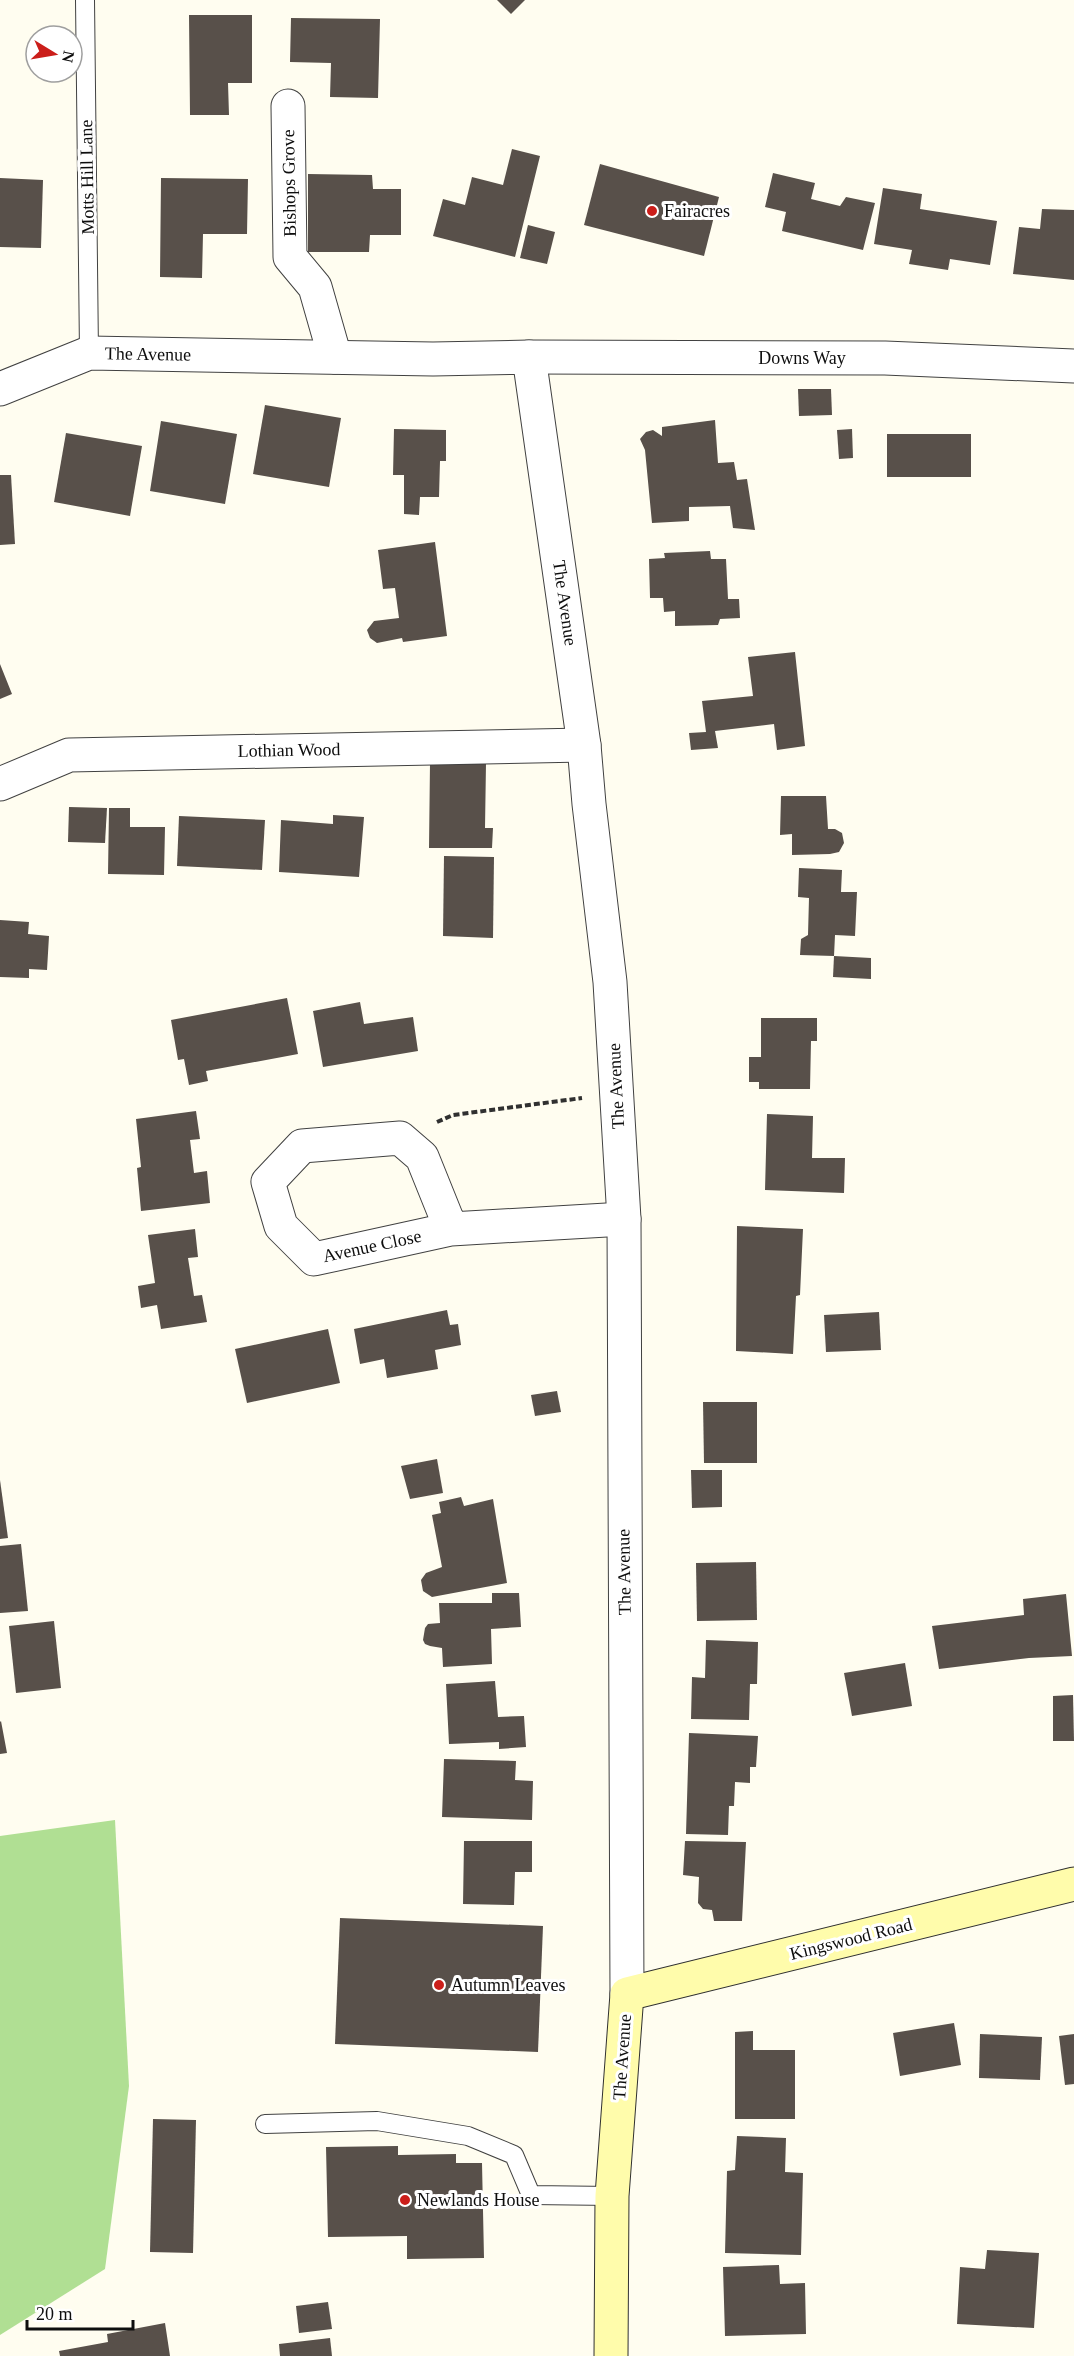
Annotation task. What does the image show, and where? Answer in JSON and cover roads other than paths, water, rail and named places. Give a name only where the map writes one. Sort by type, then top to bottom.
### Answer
[{"type":"street","name":"Bishops Grove","points":[[288,106],[290,257],[315,287],[334,357]]},
{"type":"street","name":"The Avenue","points":[[0,389],[89,353],[433,359],[529,357],[584,745],[610,982],[624,1219],[627,1994],[612,2196],[611,2356]]},
{"type":"street","name":"Downs Way","points":[[529,357],[885,358],[1074,366]]},
{"type":"street","name":"Lothian Wood","points":[[0,784],[69,754],[584,745]]},
{"type":"street","name":"Avenue Close","points":[[451,1229],[422,1157],[400,1138],[302,1146],[268,1182],[280,1226],[314,1259],[451,1229],[624,1219]]},
{"type":"street","name":"Kingswood Road","points":[[627,1994],[1074,1884]]},
{"type":"lane","name":"Motts Hill Lane","points":[[85,0],[89,353]]},
{"type":"lane","points":[[265,2124],[377,2121],[468,2136],[514,2155],[531,2195],[612,2196]]},
{"type":"place","name":"Fairacres","points":[[652,211]]},
{"type":"place","name":"Autumn Leaves","points":[[439,1985]]},
{"type":"place","name":"Newlands House","points":[[405,2200]]}]
